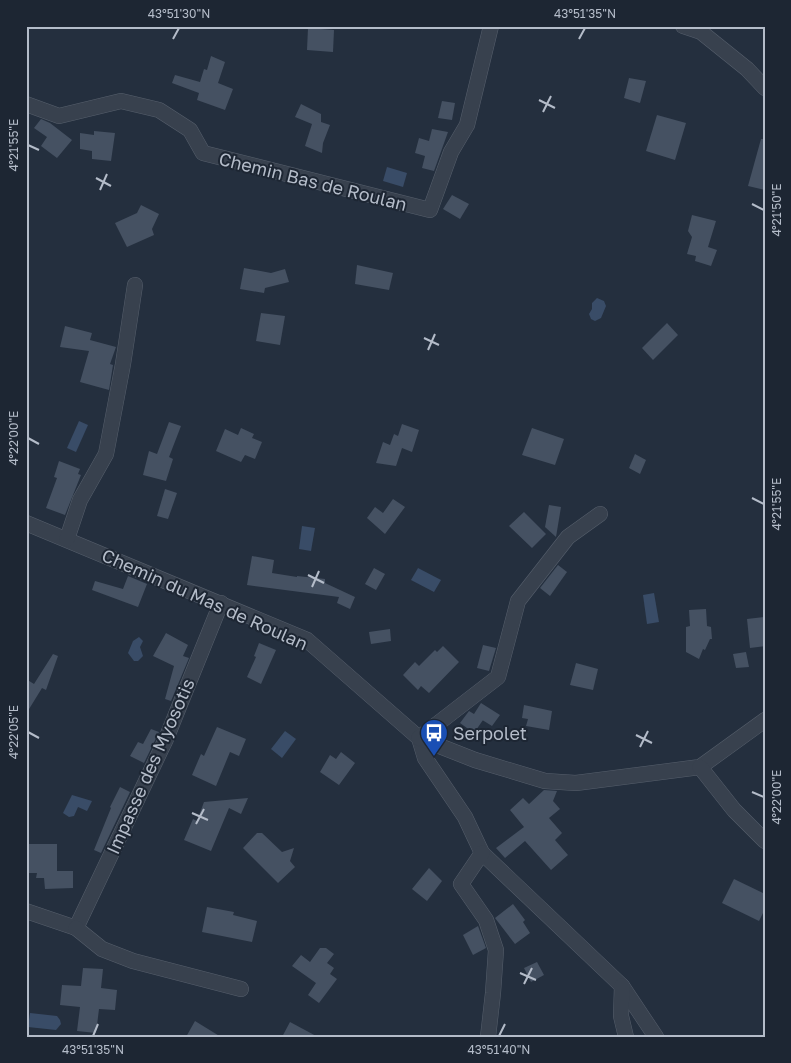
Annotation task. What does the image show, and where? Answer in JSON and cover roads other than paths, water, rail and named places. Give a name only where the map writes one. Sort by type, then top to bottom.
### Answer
[{"type":"street","name":"Chemin Bas de Roulan","points":[[26,104],[59,116],[121,101],[159,110],[190,130],[203,153],[430,210],[451,152],[467,124],[491,26]]},
{"type":"street","points":[[682,26],[701,32],[747,69],[765,88]]},
{"type":"street","points":[[67,538],[80,500],[106,454],[135,286]]},
{"type":"street","points":[[419,738],[498,677],[518,601],[568,537],[600,514]]},
{"type":"street","name":"Chemin du Mas de Roulan","points":[[26,522],[307,640],[419,738],[425,758],[466,816],[482,853],[622,986],[656,1037]]},
{"type":"street","name":"Impasse des Myosotis","points":[[76,928],[166,738],[221,603]]},
{"type":"street","points":[[419,738],[475,760],[544,781],[576,783],[700,767],[765,720]]},
{"type":"street","points":[[700,767],[734,810],[765,842]]},
{"type":"street","points":[[482,853],[461,884],[486,920],[496,950],[488,1037]]},
{"type":"street","points":[[26,911],[76,928],[102,949],[133,961],[241,989]]},
{"type":"street","points":[[622,986],[621,1016],[626,1037]]},
{"type":"water","points":[[387,167],[407,173],[403,187],[383,181]]},
{"type":"water","points":[[597,298],[604,301],[606,306],[601,318],[595,321],[591,319],[589,314],[592,309],[592,303]]},
{"type":"water","points":[[79,421],[88,425],[76,452],[67,448]]},
{"type":"water","points":[[302,526],[315,528],[311,551],[299,549]]},
{"type":"water","points":[[418,568],[441,580],[434,592],[411,580]]},
{"type":"water","points":[[654,593],[659,622],[647,624],[643,595]]},
{"type":"water","points":[[139,637],[143,641],[140,647],[143,656],[138,661],[134,661],[128,653],[133,641]]},
{"type":"water","points":[[285,731],[296,739],[282,758],[271,749]]},
{"type":"water","points":[[72,795],[92,801],[87,811],[78,807],[74,816],[69,817],[63,813]]},
{"type":"water","points":[[30,1013],[57,1016],[61,1024],[56,1030],[28,1027]]},
{"type":"place","name":"Serpolet","points":[[434,757]]}]
